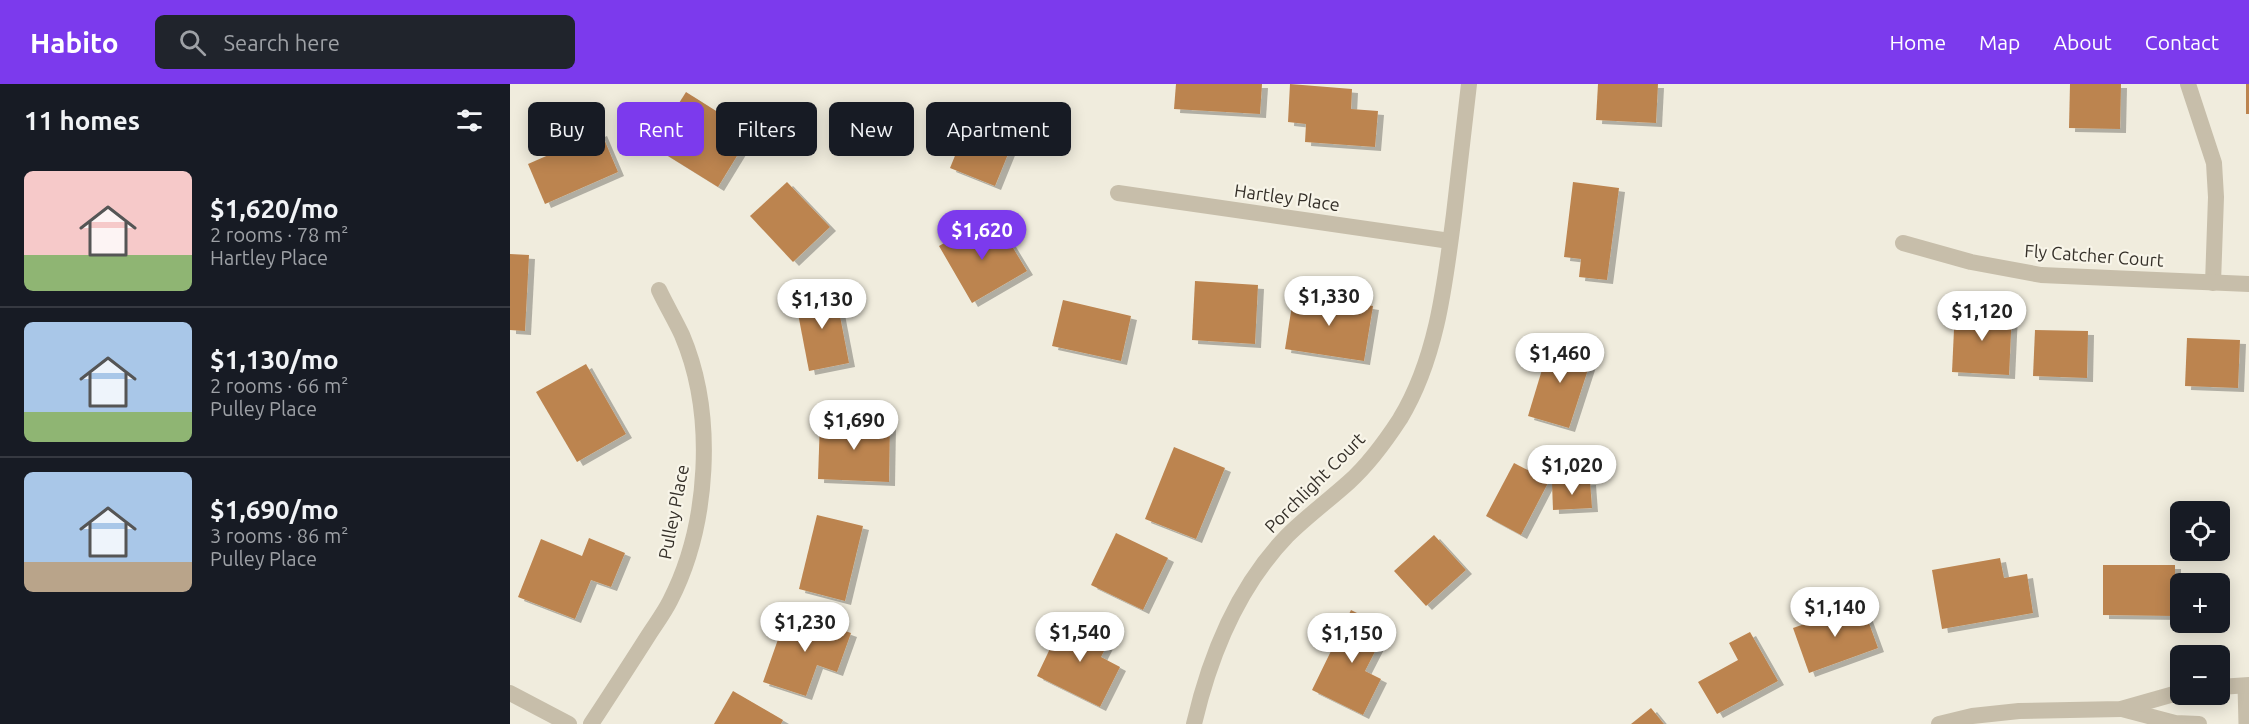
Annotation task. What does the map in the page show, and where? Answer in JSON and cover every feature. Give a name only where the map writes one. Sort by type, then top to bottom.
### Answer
[{"type":"street","name":"Porchlight Court","points":[[1194,724],[1204,683],[1218,643],[1238,601],[1287,536],[1351,480],[1376,453],[1401,417],[1421,377],[1438,322],[1469,84]]},
{"type":"street","points":[[2188,84],[2214,163],[2216,197],[2213,283]]},
{"type":"street","name":"Hartley Place","points":[[1118,193],[1450,241]]},
{"type":"street","name":"Fly Catcher Court","points":[[1903,243],[1971,262],[2041,275],[2249,284]]},
{"type":"street","name":"Pulley Place","points":[[591,724],[670,602],[683,570],[693,535],[701,493],[704,454],[702,417],[695,379],[682,336],[659,290]]},
{"type":"street","points":[[2230,687],[2247,686]]},
{"type":"street","points":[[510,693],[569,724]]},
{"type":"street","points":[[2122,717],[2170,697]]},
{"type":"street","points":[[1939,724],[1972,716],[2019,711],[2199,724]]},
{"type":"lane","points":[[2246,724],[2247,686]]},
{"type":"building","points":[[1176,84],[1262,84],[1260,114],[1174,109]]},
{"type":"building","points":[[1290,84],[1352,89],[1351,109],[1378,111],[1375,147],[1305,142],[1306,124],[1288,122]]},
{"type":"building","points":[[1598,84],[1658,84],[1656,123],[1596,120]]},
{"type":"building","points":[[2070,84],[2121,84],[2120,129],[2069,128]]},
{"type":"building","points":[[2246,84],[2249,84],[2249,114],[2246,114]]},
{"type":"building","points":[[686,92],[702,102],[680,102]]},
{"type":"building","points":[[704,103],[716,111],[716,156],[737,156],[718,187],[668,156],[704,156]]},
{"type":"building","points":[[605,141],[618,172],[545,204],[528,164],[546,156],[605,156]]},
{"type":"building","points":[[955,156],[1007,156],[995,186],[950,168]]},
{"type":"building","points":[[787,182],[830,227],[793,262],[750,216]]},
{"type":"building","points":[[1573,182],[1619,188],[1607,280],[1579,277],[1581,259],[1564,257]]},
{"type":"building","points":[[984,220],[995,239],[1004,233],[1027,271],[972,303],[939,246]]},
{"type":"building","points":[[510,254],[529,255],[525,331],[510,330]]},
{"type":"building","points":[[1195,281],[1258,285],[1255,344],[1192,340]]},
{"type":"building","points":[[835,290],[849,363],[809,371],[795,298]]},
{"type":"building","points":[[1294,293],[1373,306],[1364,361],[1285,349]]},
{"type":"building","points":[[1063,300],[1131,316],[1121,361],[1052,346]]},
{"type":"building","points":[[1955,308],[2012,311],[2009,375],[1952,372]]},
{"type":"building","points":[[2035,330],[2088,331],[2087,378],[2033,376]]},
{"type":"building","points":[[2187,338],[2240,340],[2238,388],[2185,386]]},
{"type":"building","points":[[1551,340],[1593,354],[1569,428],[1528,416]]},
{"type":"building","points":[[586,364],[626,434],[577,462],[536,392]]},
{"type":"building","points":[[820,420],[890,422],[889,482],[818,479]]},
{"type":"building","points":[[1174,447],[1225,468],[1196,539],[1145,519]]},
{"type":"building","points":[[1514,463],[1549,481],[1521,535],[1486,516]]},
{"type":"building","points":[[1590,481],[1592,508],[1553,510],[1552,483]]},
{"type":"building","points":[[817,515],[863,526],[845,601],[799,589]]},
{"type":"building","points":[[1116,533],[1168,558],[1143,610],[1091,585]]},
{"type":"building","points":[[1434,535],[1466,570],[1426,606],[1394,571]]},
{"type":"building","points":[[589,538],[625,553],[611,587],[591,580],[575,619],[518,597],[541,539],[582,556]]},
{"type":"building","points":[[2000,558],[2004,578],[2027,574],[2033,613],[1942,629],[1932,570]]},
{"type":"building","points":[[2103,565],[2175,565],[2175,573],[2170,573],[2170,616],[2103,615]]},
{"type":"building","points":[[1862,604],[1878,648],[1809,673],[1793,628]]},
{"type":"building","points":[[1351,610],[1387,628],[1365,671],[1381,679],[1363,715],[1312,690]]},
{"type":"building","points":[[788,611],[851,633],[837,672],[817,665],[806,696],[763,682]]},
{"type":"building","points":[[1065,617],[1110,639],[1101,657],[1120,667],[1100,707],[1037,676]]},
{"type":"building","points":[[1750,632],[1778,681],[1717,714],[1698,682],[1738,660],[1729,643]]},
{"type":"building","points":[[733,691],[783,720],[781,724],[714,724]]},
{"type":"building","points":[[1651,708],[1664,724],[1631,724]]}]
